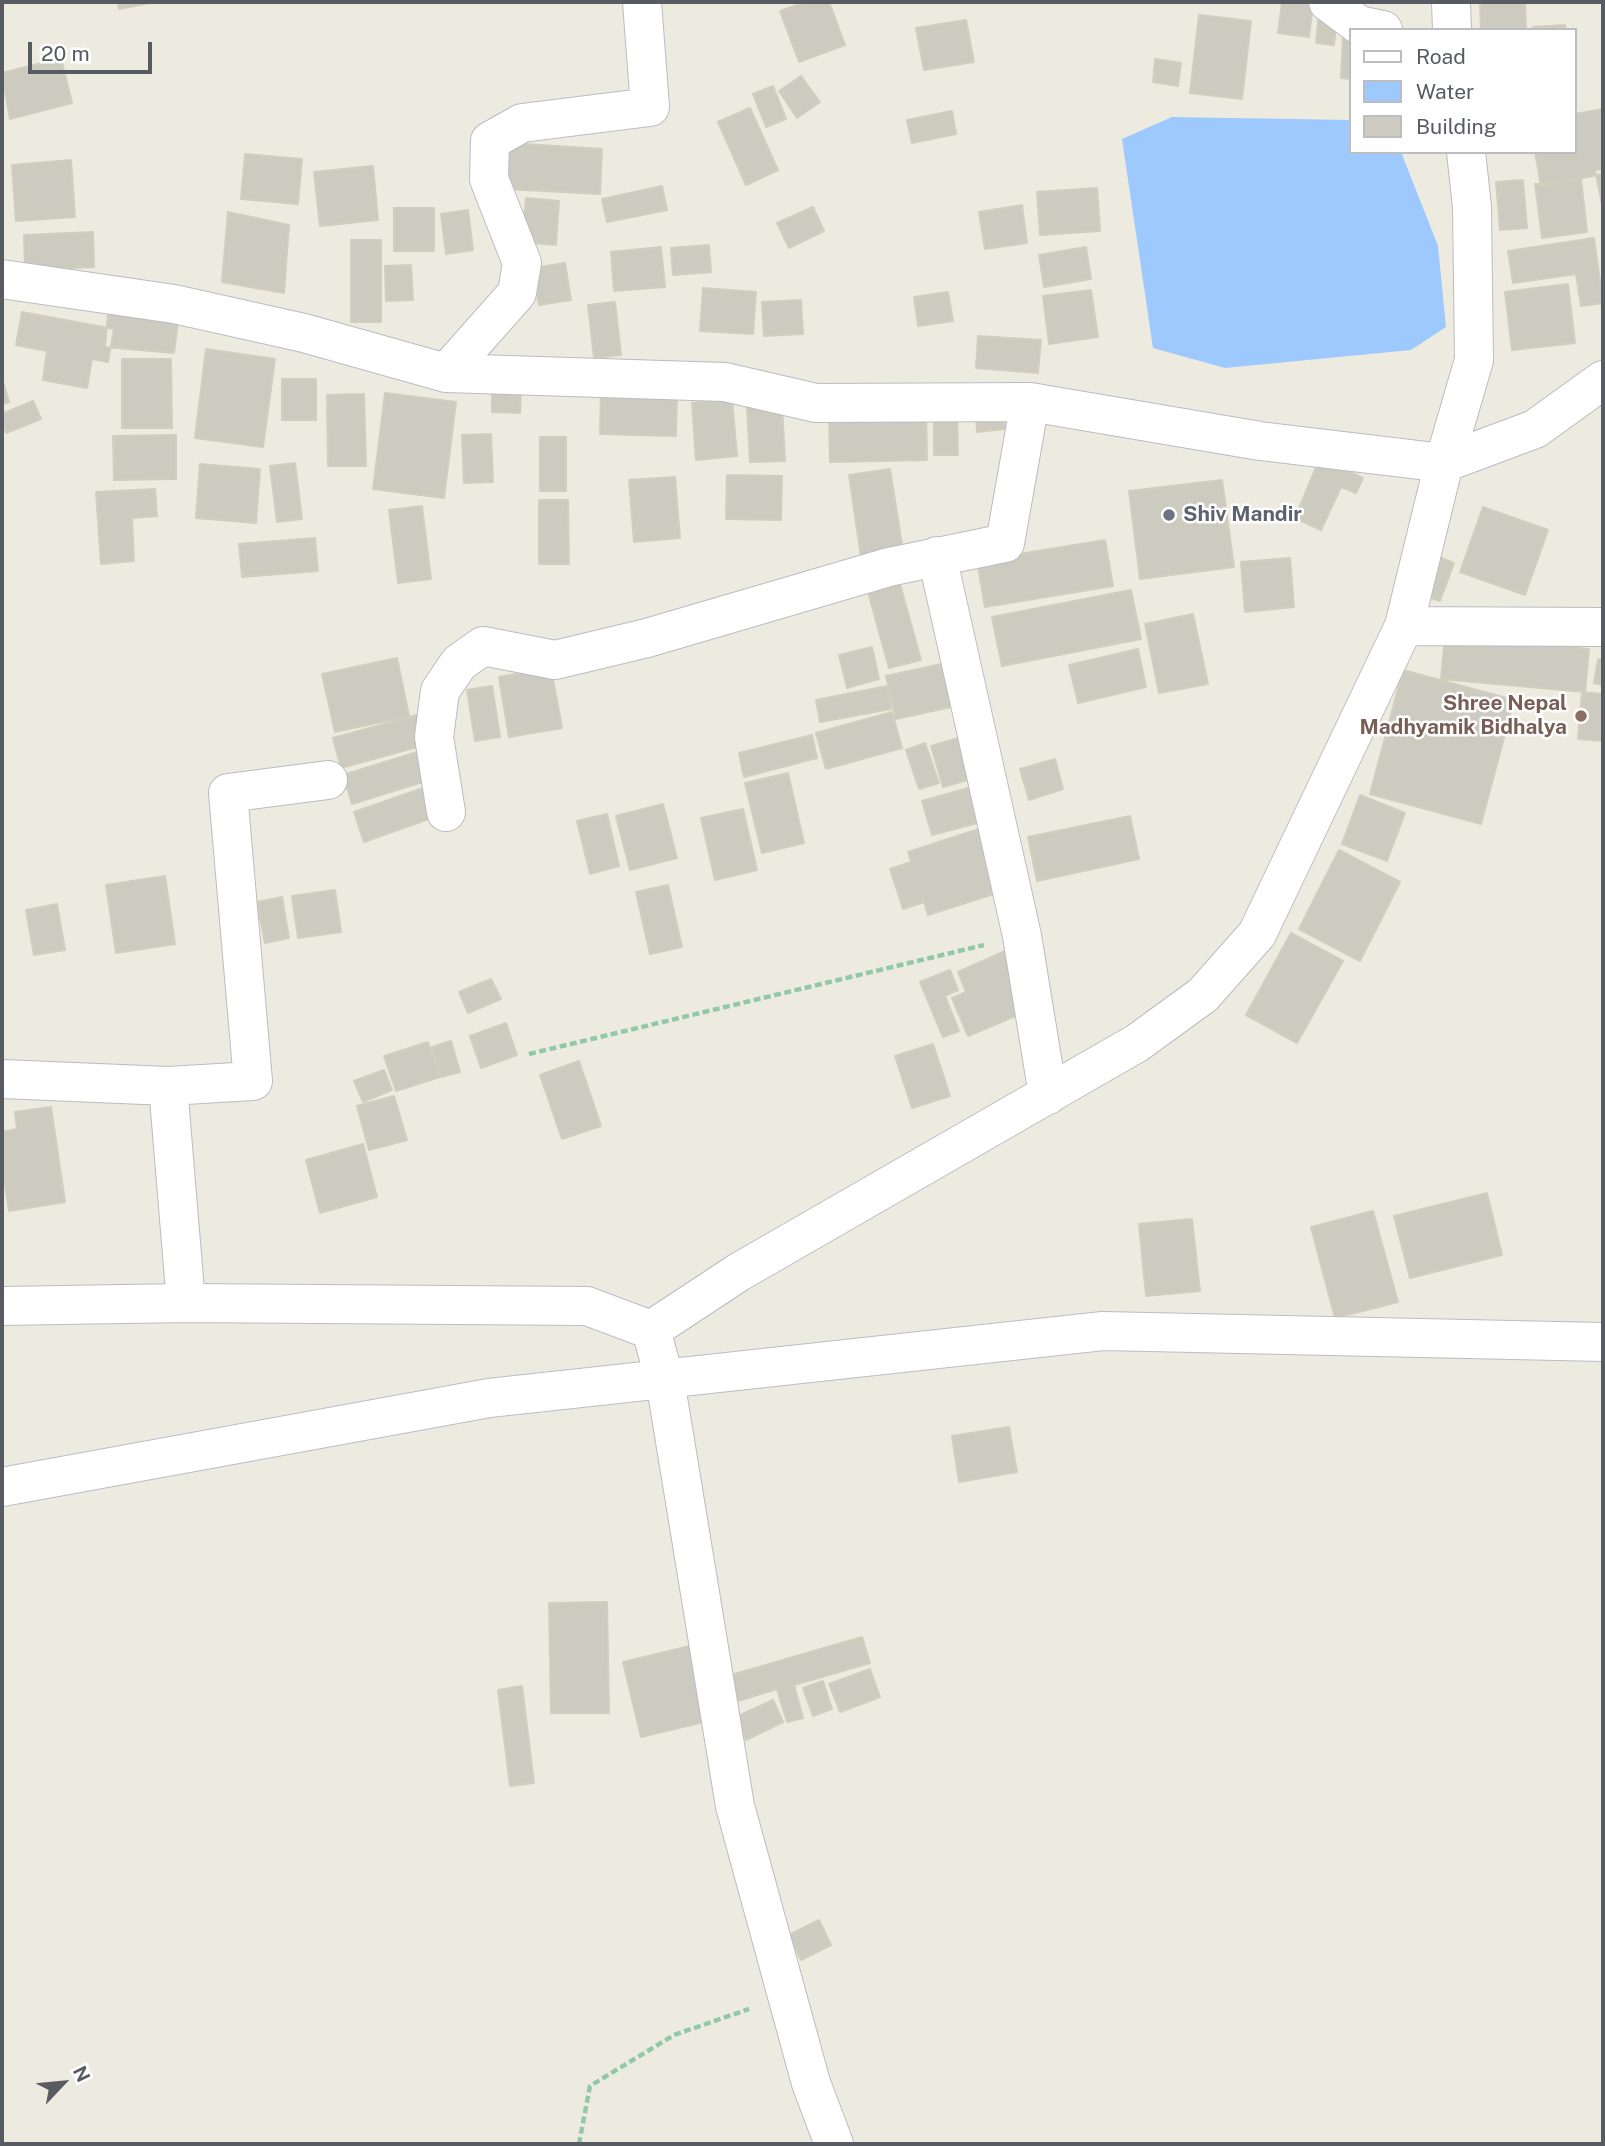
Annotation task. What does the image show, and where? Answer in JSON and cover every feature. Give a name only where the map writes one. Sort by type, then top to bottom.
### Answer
[{"type":"street","points":[[446,373],[517,293],[522,263],[489,179],[490,141],[522,123],[650,107],[642,2]]},
{"type":"street","points":[[1328,2],[1359,25],[1373,28]]},
{"type":"street","points":[[1451,2],[1452,28]]},
{"type":"street","points":[[651,1329],[739,1272],[1137,1043],[1203,995],[1257,934],[1404,626],[1444,463],[1474,360],[1472,207],[1466,154]]},
{"type":"street","points":[[2,279],[174,304],[304,333],[446,373],[725,382],[816,403],[1030,402],[1260,441],[1444,463],[1535,429],[1603,380]]},
{"type":"street","points":[[446,812],[434,737],[440,691],[458,663],[483,646],[555,660],[647,638],[790,594],[937,556],[1005,543],[1030,402]]},
{"type":"street","points":[[937,556],[1022,936],[1048,1095]]},
{"type":"street","points":[[1404,626],[1603,627]]},
{"type":"street","points":[[2,1079],[168,1086],[253,1081],[228,793],[328,779]]},
{"type":"street","points":[[168,1086],[186,1303]]},
{"type":"street","points":[[2,1306],[186,1303],[587,1306],[651,1329]]},
{"type":"street","points":[[651,1329],[665,1380],[735,1806],[811,2083],[834,2144]]},
{"type":"street","points":[[2,1487],[489,1398],[1103,1331],[1603,1342]]},
{"type":"path","points":[[530,1054],[1022,936]]},
{"type":"path","points":[[579,2144],[590,2086],[674,2035],[732,2017],[786,1990]]},
{"type":"water","points":[[1172,117],[1350,120],[1350,154],[1402,154],[1438,246],[1446,327],[1411,350],[1225,368],[1153,348],[1122,139]]},
{"type":"building","points":[[118,2],[155,2],[119,9]]},
{"type":"building","points":[[806,2],[829,2],[845,45],[799,62],[780,11]]},
{"type":"building","points":[[1282,2],[1313,2],[1309,37],[1278,33]]},
{"type":"building","points":[[1480,2],[1525,2],[1526,28],[1481,28]]},
{"type":"building","points":[[1319,13],[1337,16],[1334,45],[1316,43]]},
{"type":"building","points":[[1199,15],[1251,21],[1242,99],[1190,93]]},
{"type":"building","points":[[966,20],[974,62],[924,70],[916,28]]},
{"type":"building","points":[[1565,25],[1566,28],[1533,28]]},
{"type":"building","points":[[1343,34],[1350,34],[1350,79],[1341,78]]},
{"type":"building","points":[[61,58],[72,103],[10,119],[2,73]]},
{"type":"building","points":[[1155,59],[1181,63],[1178,86],[1153,82]]},
{"type":"building","points":[[801,76],[820,102],[797,118],[779,91]]},
{"type":"building","points":[[773,86],[786,119],[766,127],[753,94]]},
{"type":"building","points":[[750,108],[778,170],[746,185],[718,122]]},
{"type":"building","points":[[1603,109],[1603,174],[1541,186],[1535,154],[1577,154],[1577,114]]},
{"type":"building","points":[[952,111],[956,134],[912,143],[907,120]]},
{"type":"building","points":[[508,143],[602,149],[600,194],[505,189]]},
{"type":"building","points":[[245,154],[302,159],[298,204],[241,199]]},
{"type":"building","points":[[71,160],[75,217],[16,221],[12,165]]},
{"type":"building","points":[[373,166],[378,220],[320,226],[314,172]]},
{"type":"building","points":[[1603,169],[1603,209],[1595,170]]},
{"type":"building","points":[[1581,179],[1587,232],[1542,238],[1535,184]]},
{"type":"building","points":[[1523,180],[1527,228],[1500,230],[1496,182]]},
{"type":"building","points":[[662,186],[667,210],[607,222],[602,199]]},
{"type":"building","points":[[1097,188],[1100,231],[1040,235],[1037,192]]},
{"type":"building","points":[[526,198],[559,201],[556,245],[522,242]]},
{"type":"building","points":[[1022,205],[1027,243],[985,249],[979,212]]},
{"type":"building","points":[[813,207],[824,231],[789,248],[777,223]]},
{"type":"building","points":[[394,208],[434,208],[434,251],[394,251]]},
{"type":"building","points":[[468,210],[473,250],[446,254],[441,214]]},
{"type":"building","points":[[228,212],[289,225],[284,293],[222,282]]},
{"type":"building","points":[[93,232],[94,267],[25,270],[24,235]]},
{"type":"building","points":[[1594,238],[1603,303],[1581,306],[1576,274],[1513,283],[1508,251]]},
{"type":"building","points":[[351,240],[381,240],[381,322],[351,322]]},
{"type":"building","points":[[709,245],[711,272],[673,275],[671,248]]},
{"type":"building","points":[[661,247],[665,287],[614,291],[611,252]]},
{"type":"building","points":[[1086,247],[1091,279],[1044,287],[1039,255]]},
{"type":"building","points":[[565,263],[571,300],[539,305],[533,268]]},
{"type":"building","points":[[411,265],[413,300],[386,301],[385,266]]},
{"type":"building","points":[[1568,284],[1575,343],[1512,350],[1505,292]]},
{"type":"building","points":[[703,288],[756,292],[753,334],[700,331]]},
{"type":"building","points":[[1091,290],[1098,337],[1049,344],[1043,296]]},
{"type":"building","points":[[948,292],[953,321],[918,326],[914,297]]},
{"type":"building","points":[[801,300],[803,334],[764,336],[762,302]]},
{"type":"building","points":[[615,302],[621,355],[594,358],[588,305]]},
{"type":"building","points":[[22,312],[114,329],[108,362],[92,359],[87,388],[43,380],[47,351],[16,345]]},
{"type":"building","points":[[108,314],[178,321],[174,353],[105,347]]},
{"type":"building","points":[[978,336],[1041,340],[1038,373],[976,368]]},
{"type":"building","points":[[206,349],[275,359],[263,447],[195,438]]},
{"type":"building","points":[[122,359],[171,359],[172,428],[122,428]]},
{"type":"building","points":[[2,378],[9,402],[2,404]]},
{"type":"building","points":[[282,379],[316,379],[316,420],[282,420]]},
{"type":"building","points":[[492,384],[521,385],[520,413],[492,412]]},
{"type":"building","points":[[601,387],[677,389],[676,436],[600,434]]},
{"type":"building","points":[[385,393],[456,402],[444,498],[373,489]]},
{"type":"building","points":[[364,394],[366,466],[328,466],[327,395]]},
{"type":"building","points":[[732,399],[737,456],[696,460],[692,403]]},
{"type":"building","points":[[33,401],[41,419],[6,433],[2,414]]},
{"type":"building","points":[[782,405],[785,461],[750,462],[747,407]]},
{"type":"building","points":[[926,409],[927,460],[830,462],[829,411]]},
{"type":"building","points":[[1003,410],[1005,429],[977,432],[976,413]]},
{"type":"building","points":[[957,411],[958,455],[934,455],[934,412]]},
{"type":"building","points":[[491,434],[493,482],[464,483],[462,435]]},
{"type":"building","points":[[176,435],[176,479],[114,480],[113,436]]},
{"type":"building","points":[[540,437],[566,437],[566,491],[540,491]]},
{"type":"building","points":[[1320,458],[1363,478],[1356,493],[1341,487],[1321,530],[1295,518]]},
{"type":"building","points":[[295,463],[302,519],[277,522],[270,466]]},
{"type":"building","points":[[200,464],[260,469],[256,523],[196,518]]},
{"type":"building","points":[[890,469],[903,551],[861,557],[849,475]]},
{"type":"building","points":[[727,475],[782,476],[781,520],[726,519]]},
{"type":"building","points":[[675,477],[680,538],[634,542],[629,480]]},
{"type":"building","points":[[1222,480],[1234,567],[1140,579],[1129,491]]},
{"type":"building","points":[[155,489],[157,516],[132,518],[134,561],[101,564],[96,492]]},
{"type":"building","points":[[539,500],[568,500],[569,564],[539,564]]},
{"type":"building","points":[[422,506],[431,579],[398,583],[389,510]]},
{"type":"building","points":[[1483,507],[1548,530],[1525,595],[1460,572]]},
{"type":"building","points":[[315,538],[318,571],[242,577],[239,544]]},
{"type":"building","points":[[1105,540],[1113,586],[985,607],[977,561]]},
{"type":"building","points":[[1434,555],[1454,563],[1440,601],[1420,594]]},
{"type":"building","points":[[1290,558],[1294,607],[1245,612],[1241,562]]},
{"type":"building","points":[[898,577],[921,660],[889,668],[866,585]]},
{"type":"building","points":[[1131,590],[1141,639],[1002,666],[992,617]]},
{"type":"building","points":[[1193,614],[1208,684],[1159,693],[1145,624]]},
{"type":"building","points":[[1445,636],[1589,649],[1585,692],[1441,679]]},
{"type":"building","points":[[872,647],[879,679],[847,688],[839,655]]},
{"type":"building","points":[[1138,649],[1146,687],[1078,703],[1069,665]]},
{"type":"building","points":[[397,658],[409,716],[335,732],[322,674]]},
{"type":"building","points":[[1598,659],[1603,660],[1603,685],[1594,683]]},
{"type":"building","points":[[960,660],[969,703],[896,719],[886,676]]},
{"type":"building","points":[[551,668],[562,728],[509,737],[499,677]]},
{"type":"building","points":[[1403,670],[1514,700],[1481,824],[1370,794]]},
{"type":"building","points":[[492,686],[500,737],[475,741],[467,690]]},
{"type":"building","points":[[887,686],[891,709],[820,722],[816,700]]},
{"type":"building","points":[[1582,692],[1603,694],[1603,741],[1578,739]]},
{"type":"building","points":[[892,712],[902,748],[826,769],[816,733]]},
{"type":"building","points":[[424,713],[432,743],[341,768],[333,738]]},
{"type":"building","points":[[812,735],[817,758],[744,777],[739,753]]},
{"type":"building","points":[[969,735],[981,776],[943,787],[931,746]]},
{"type":"building","points":[[925,743],[939,783],[919,789],[906,750]]},
{"type":"building","points":[[430,748],[439,777],[352,804],[343,775]]},
{"type":"building","points":[[1055,759],[1063,789],[1029,800],[1020,769]]},
{"type":"building","points":[[788,773],[804,843],[762,853],[745,783]]},
{"type":"building","points":[[426,787],[437,816],[364,842],[354,812]]},
{"type":"building","points":[[972,787],[981,822],[932,835],[922,801]]},
{"type":"building","points":[[1360,795],[1405,813],[1387,861],[1342,844]]},
{"type":"building","points":[[663,804],[677,858],[630,870],[616,816]]},
{"type":"building","points":[[743,809],[757,870],[715,880],[701,818]]},
{"type":"building","points":[[607,814],[619,866],[590,874],[577,821]]},
{"type":"building","points":[[1130,816],[1139,859],[1037,881],[1028,837]]},
{"type":"building","points":[[982,828],[1003,891],[928,915],[924,902],[903,909],[890,869],[911,862],[908,852]]},
{"type":"building","points":[[1339,850],[1400,882],[1360,961],[1299,929]]},
{"type":"building","points":[[165,876],[175,944],[116,953],[106,885]]},
{"type":"building","points":[[668,885],[682,947],[650,954],[636,892]]},
{"type":"building","points":[[335,890],[341,932],[298,938],[292,896]]},
{"type":"building","points":[[282,897],[289,938],[265,943],[257,902]]},
{"type":"building","points":[[57,904],[65,950],[34,955],[26,910]]},
{"type":"building","points":[[1291,933],[1343,961],[1297,1043],[1246,1015]]},
{"type":"building","points":[[1005,951],[1030,1010],[968,1036],[952,998],[966,992],[958,972]]},
{"type":"building","points":[[950,970],[958,990],[945,996],[959,1031],[943,1037],[920,982]]},
{"type":"building","points":[[491,979],[501,999],[468,1013],[459,992]]},
{"type":"building","points":[[506,1023],[517,1055],[481,1068],[470,1036]]},
{"type":"building","points":[[451,1041],[460,1072],[441,1077],[432,1047]]},
{"type":"building","points":[[428,1042],[440,1077],[396,1091],[384,1056]]},
{"type":"building","points":[[933,1044],[950,1096],[912,1108],[895,1056]]},
{"type":"building","points":[[579,1061],[601,1126],[562,1139],[540,1075]]},
{"type":"building","points":[[384,1070],[392,1090],[363,1102],[354,1081]]},
{"type":"building","points":[[394,1096],[407,1140],[369,1150],[357,1106]]},
{"type":"building","points":[[51,1107],[65,1202],[9,1211],[2,1164],[2,1132],[17,1129],[15,1112]]},
{"type":"building","points":[[363,1144],[377,1197],[320,1213],[306,1160]]},
{"type":"building","points":[[1487,1193],[1502,1255],[1410,1278],[1394,1216]]},
{"type":"building","points":[[1373,1211],[1398,1302],[1335,1318],[1311,1227]]},
{"type":"building","points":[[1192,1219],[1200,1291],[1146,1296],[1139,1224]]},
{"type":"building","points":[[1009,1427],[1017,1472],[959,1482],[952,1436]]},
{"type":"building","points":[[607,1602],[609,1713],[551,1713],[549,1603]]},
{"type":"building","points":[[862,1637],[870,1663],[794,1685],[803,1718],[787,1722],[777,1689],[738,1701],[731,1675]]},
{"type":"building","points":[[690,1646],[708,1721],[641,1737],[623,1662]]},
{"type":"building","points":[[870,1669],[880,1697],[840,1712],[829,1684]]},
{"type":"building","points":[[823,1681],[832,1709],[813,1716],[803,1688]]},
{"type":"building","points":[[522,1686],[534,1783],[510,1786],[498,1690]]},
{"type":"building","points":[[773,1700],[783,1722],[746,1740],[736,1717]]},
{"type":"building","points":[[819,1920],[831,1945],[801,1960],[789,1935]]},
{"type":"place","name":"Shiv Mandir","points":[[1169,515]]},
{"type":"place","name":"Shree Nepal Madhyamik Bidhalya","points":[[1581,716]]}]
